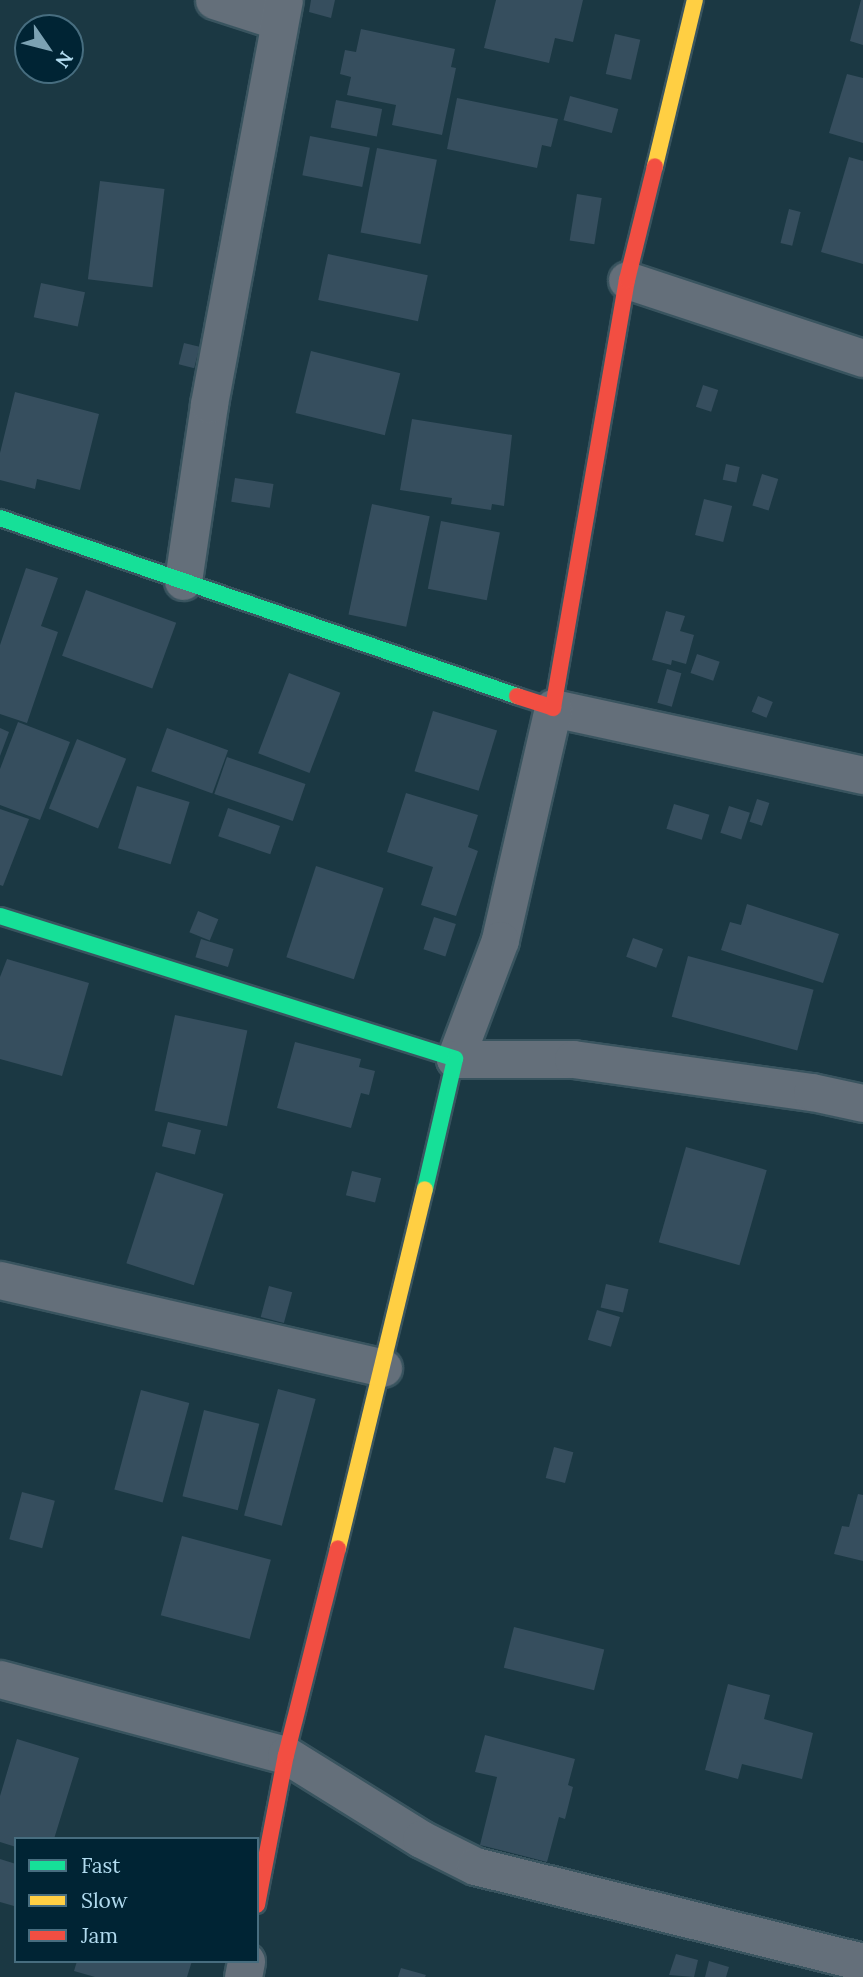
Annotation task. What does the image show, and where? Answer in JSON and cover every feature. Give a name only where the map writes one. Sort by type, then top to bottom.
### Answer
[{"type":"street","points":[[183,581],[209,404],[282,11],[214,0]]},
{"type":"street","points":[[259,1895],[286,1755],[383,1368],[455,1059],[500,940],[553,708],[627,280],[695,0]]},
{"type":"street","points":[[627,280],[863,358]]},
{"type":"street","points":[[0,518],[553,708],[863,775]]},
{"type":"street","points":[[0,916],[455,1059],[573,1059],[812,1092],[863,1102]]},
{"type":"street","points":[[0,1280],[383,1368]]},
{"type":"street","points":[[0,1679],[286,1755],[421,1839],[475,1866],[863,1962]]},
{"type":"building","points":[[311,0],[335,0],[331,18],[309,12]]},
{"type":"building","points":[[496,0],[583,0],[573,42],[555,38],[549,63],[484,48]]},
{"type":"building","points":[[863,0],[863,45],[850,41]]},
{"type":"building","points":[[361,29],[455,49],[451,67],[456,68],[442,135],[392,125],[396,105],[347,95],[351,77],[340,74],[345,50],[356,52]]},
{"type":"building","points":[[615,34],[640,40],[631,80],[606,74]]},
{"type":"building","points":[[847,74],[863,78],[863,143],[829,133]]},
{"type":"building","points":[[570,96],[618,109],[612,133],[564,120]]},
{"type":"building","points":[[457,98],[558,119],[551,147],[542,145],[537,168],[447,149]]},
{"type":"building","points":[[336,100],[382,109],[377,136],[331,127]]},
{"type":"building","points":[[310,136],[370,148],[362,187],[302,175]]},
{"type":"building","points":[[377,148],[437,160],[420,244],[361,232]]},
{"type":"building","points":[[849,157],[863,161],[863,264],[821,252]]},
{"type":"building","points":[[100,181],[165,189],[152,287],[88,279]]},
{"type":"building","points":[[577,194],[602,198],[594,244],[570,240]]},
{"type":"building","points":[[789,209],[801,212],[792,246],[781,243]]},
{"type":"building","points":[[328,254],[428,275],[418,321],[318,300]]},
{"type":"building","points":[[41,283],[85,292],[78,327],[34,317]]},
{"type":"building","points":[[184,343],[200,347],[194,368],[179,364]]},
{"type":"building","points":[[311,351],[400,373],[385,435],[296,413]]},
{"type":"building","points":[[703,385],[718,390],[711,412],[696,407]]},
{"type":"building","points":[[15,392],[99,414],[80,490],[37,479],[35,489],[0,480],[0,453]]},
{"type":"building","points":[[412,419],[512,435],[504,506],[492,504],[491,510],[451,504],[452,498],[400,490]]},
{"type":"building","points":[[726,464],[740,467],[736,483],[723,480]]},
{"type":"building","points":[[762,474],[778,479],[769,511],[752,506]]},
{"type":"building","points":[[235,478],[274,484],[270,508],[231,502]]},
{"type":"building","points":[[704,499],[732,506],[723,542],[695,535]]},
{"type":"building","points":[[372,504],[430,516],[406,627],[349,615]]},
{"type":"building","points":[[441,521],[500,532],[487,600],[428,589]]},
{"type":"building","points":[[26,568],[58,578],[41,626],[58,632],[27,723],[0,714],[0,645]]},
{"type":"building","points":[[86,590],[176,623],[152,689],[62,656]]},
{"type":"building","points":[[666,611],[685,616],[680,631],[694,635],[686,664],[672,660],[671,665],[652,660]]},
{"type":"building","points":[[697,654],[720,662],[713,681],[690,673]]},
{"type":"building","points":[[667,669],[681,673],[672,707],[657,703]]},
{"type":"building","points":[[289,673],[340,693],[310,773],[258,753]]},
{"type":"building","points":[[758,696],[773,702],[766,718],[752,712]]},
{"type":"building","points":[[433,711],[497,731],[479,791],[415,771]]},
{"type":"building","points":[[18,722],[70,742],[40,820],[0,805],[0,769]]},
{"type":"building","points":[[0,728],[9,732],[0,756]]},
{"type":"building","points":[[167,728],[228,750],[212,793],[151,771]]},
{"type":"building","points":[[77,739],[126,759],[98,828],[49,809]]},
{"type":"building","points":[[227,757],[305,784],[293,821],[214,794]]},
{"type":"building","points":[[137,786],[190,802],[171,864],[118,848]]},
{"type":"building","points":[[406,793],[478,815],[468,847],[478,851],[456,916],[421,905],[433,867],[387,852]]},
{"type":"building","points":[[757,799],[769,803],[762,826],[750,822]]},
{"type":"building","points":[[674,804],[709,815],[702,840],[666,829]]},
{"type":"building","points":[[729,806],[750,813],[741,839],[720,833]]},
{"type":"building","points":[[228,808],[280,826],[270,854],[218,836]]},
{"type":"building","points":[[0,809],[29,819],[3,886],[0,885]]},
{"type":"building","points":[[316,866],[384,888],[354,979],[286,957]]},
{"type":"building","points":[[747,904],[839,934],[823,983],[721,950],[730,922],[741,925]]},
{"type":"building","points":[[198,911],[218,919],[210,941],[189,932]]},
{"type":"building","points":[[434,917],[456,924],[445,956],[423,949]]},
{"type":"building","points":[[633,938],[663,949],[656,968],[626,957]]},
{"type":"building","points":[[201,939],[234,949],[228,967],[195,957]]},
{"type":"building","points":[[688,956],[814,990],[797,1050],[672,1017]]},
{"type":"building","points":[[7,959],[89,983],[62,1076],[0,1059],[0,977]]},
{"type":"building","points":[[175,1015],[247,1030],[227,1126],[155,1111]]},
{"type":"building","points":[[295,1042],[361,1059],[359,1067],[375,1071],[369,1095],[361,1093],[351,1128],[277,1108]]},
{"type":"building","points":[[168,1122],[201,1130],[195,1154],[162,1146]]},
{"type":"building","points":[[686,1147],[767,1170],[739,1265],[659,1242]]},
{"type":"building","points":[[352,1171],[381,1178],[375,1203],[346,1195]]},
{"type":"building","points":[[156,1172],[224,1194],[194,1285],[126,1263]]},
{"type":"building","points":[[606,1284],[628,1289],[623,1313],[601,1307]]},
{"type":"building","points":[[269,1286],[292,1292],[284,1323],[261,1317]]},
{"type":"building","points":[[597,1310],[620,1317],[611,1347],[588,1340]]},
{"type":"building","points":[[278,1389],[316,1399],[282,1526],[244,1516]]},
{"type":"building","points":[[141,1390],[189,1403],[163,1502],[114,1489]]},
{"type":"building","points":[[204,1410],[259,1424],[238,1510],[182,1496]]},
{"type":"building","points":[[554,1447],[573,1452],[565,1483],[546,1478]]},
{"type":"building","points":[[22,1492],[55,1501],[42,1548],[9,1539]]},
{"type":"building","points":[[858,1494],[863,1495],[863,1561],[834,1554],[842,1526],[849,1527]]},
{"type":"building","points":[[182,1536],[271,1560],[250,1639],[161,1615]]},
{"type":"building","points":[[514,1627],[604,1649],[594,1690],[504,1668]]},
{"type":"building","points":[[728,1684],[770,1695],[764,1719],[813,1733],[802,1779],[742,1764],[738,1779],[705,1770]]},
{"type":"building","points":[[485,1735],[575,1759],[568,1785],[573,1787],[565,1819],[559,1817],[547,1862],[480,1845],[497,1777],[475,1772]]},
{"type":"building","points":[[17,1739],[79,1758],[55,1837],[14,1837],[14,1846],[0,1842],[0,1796]]},
{"type":"building","points":[[0,1859],[14,1863],[14,1906],[0,1902]]},
{"type":"building","points":[[676,1954],[698,1960],[694,1977],[669,1975]]},
{"type":"building","points":[[709,1961],[729,1967],[726,1977],[705,1977]]},
{"type":"building","points":[[76,1963],[191,1963],[187,1977],[95,1977],[74,1971]]},
{"type":"building","points":[[401,1968],[426,1975],[398,1977]]},
{"type":"traffic: fast","points":[[0,518],[517,696]]},
{"type":"traffic: fast","points":[[0,916],[455,1059],[425,1189]]},
{"type":"traffic: slow","points":[[655,166],[695,0]]},
{"type":"traffic: slow","points":[[338,1548],[425,1189]]},
{"type":"traffic: jam","points":[[517,696],[553,708],[627,280],[655,166]]},
{"type":"traffic: jam","points":[[259,1895],[286,1755],[338,1548]]}]
